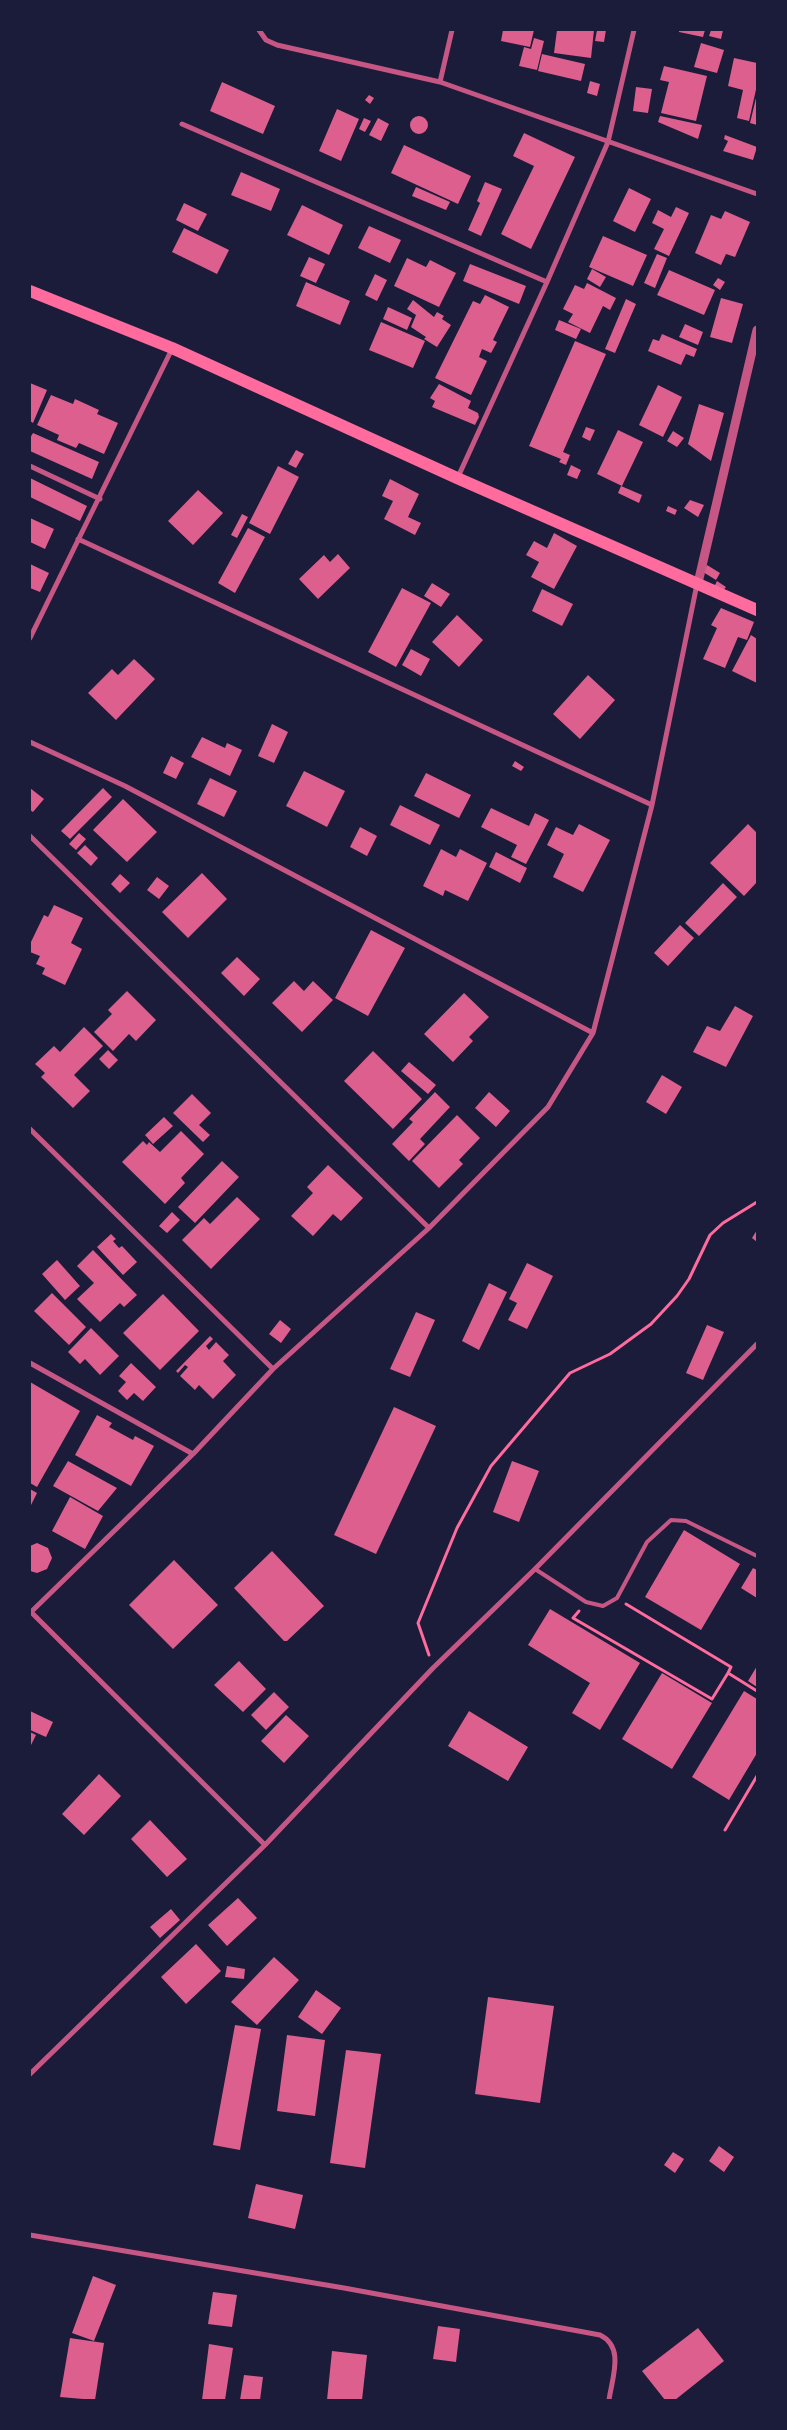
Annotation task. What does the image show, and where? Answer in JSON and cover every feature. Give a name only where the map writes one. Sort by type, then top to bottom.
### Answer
[{"type":"main road","points":[[30,291],[172,348],[457,478],[757,610]]},
{"type":"street","points":[[259,30],[266,40],[277,45],[440,82],[757,194]]},
{"type":"street","points":[[440,82],[452,30]]},
{"type":"street","points":[[457,478],[548,282],[608,142],[634,30]]},
{"type":"street","points":[[182,124],[548,282]]},
{"type":"street","points":[[264,1845],[30,1612],[193,1454],[273,1369],[428,1228],[548,1107],[593,1032],[652,805],[698,583],[753,367],[757,330]]},
{"type":"street","points":[[30,638],[78,539],[100,499],[172,348]]},
{"type":"street","points":[[30,466],[100,499]]},
{"type":"street","points":[[78,539],[652,805]]},
{"type":"street","points":[[30,742],[133,790],[593,1032]]},
{"type":"street","points":[[30,836],[428,1228]]},
{"type":"street","points":[[30,1129],[273,1369]]},
{"type":"street","points":[[30,2074],[264,1845],[433,1668],[536,1569],[757,1344]]},
{"type":"street","points":[[30,1363],[193,1454]]},
{"type":"street","points":[[30,2235],[344,2288],[600,2335],[613,2344],[615,2352],[609,2400]]},
{"type":"lane","points":[[536,1569],[586,1602],[603,1606],[617,1598],[647,1542],[671,1520],[686,1520],[757,1556]]},
{"type":"path","points":[[433,1668],[418,1623],[457,1528],[491,1466],[570,1373],[610,1354],[651,1324],[676,1296],[688,1279],[703,1246],[710,1236],[722,1223],[757,1202]]},
{"type":"path","points":[[586,1602],[574,1618],[712,1699],[731,1667],[617,1598]]},
{"type":"path","points":[[728,1673],[757,1692]]},
{"type":"path","points":[[724,1830],[757,1776]]},
{"type":"building","points":[[503,30],[534,30],[530,47],[501,41]]},
{"type":"building","points":[[557,30],[594,30],[591,58],[554,53]]},
{"type":"building","points":[[597,30],[606,30],[604,42],[595,41]]},
{"type":"building","points":[[679,30],[705,30],[703,37],[679,32]]},
{"type":"building","points":[[711,30],[723,30],[721,39],[709,36]]},
{"type":"building","points":[[534,38],[544,41],[537,70],[519,66],[524,47],[531,49]]},
{"type":"building","points":[[701,43],[724,50],[717,73],[694,67]]},
{"type":"building","points":[[542,54],[585,64],[581,81],[538,71]]},
{"type":"building","points":[[734,58],[757,63],[757,85],[749,121],[737,118],[743,90],[728,86]]},
{"type":"building","points":[[664,66],[707,76],[696,121],[661,113],[669,82],[660,80]]},
{"type":"building","points":[[590,81],[600,84],[597,96],[587,93]]},
{"type":"building","points":[[222,82],[275,106],[263,134],[210,111]]},
{"type":"building","points":[[636,87],[652,89],[648,113],[633,111]]},
{"type":"building","points":[[369,95],[374,98],[370,104],[365,100]]},
{"type":"building","points":[[757,99],[757,125],[750,123]]},
{"type":"building","points":[[337,109],[359,119],[341,161],[319,151]]},
{"type":"building","points":[[419,116],[425,119],[428,125],[425,131],[419,134],[413,131],[410,125],[413,119]]},
{"type":"building","points":[[660,116],[702,125],[698,139],[658,122]]},
{"type":"building","points":[[364,118],[371,121],[365,132],[359,129]]},
{"type":"building","points":[[378,118],[389,124],[381,141],[369,135]]},
{"type":"building","points":[[524,133],[575,157],[531,249],[501,234],[534,166],[513,156]]},
{"type":"building","points":[[725,135],[757,147],[753,160],[723,151],[728,141],[724,139]]},
{"type":"building","points":[[404,145],[471,176],[458,204],[391,173]]},
{"type":"building","points":[[241,172],[280,189],[271,211],[231,195]]},
{"type":"building","points":[[485,182],[502,189],[481,236],[468,230],[480,203],[477,201]]},
{"type":"building","points":[[416,187],[450,202],[446,210],[412,196]]},
{"type":"building","points":[[629,188],[651,199],[635,232],[613,221]]},
{"type":"building","points":[[184,203],[207,214],[198,231],[176,220]]},
{"type":"building","points":[[302,205],[343,225],[329,255],[287,235]]},
{"type":"building","points":[[676,207],[689,213],[669,256],[654,249],[664,229],[652,223],[658,210],[671,217]]},
{"type":"building","points":[[725,211],[750,222],[735,257],[726,254],[721,265],[695,253],[711,215],[721,219]]},
{"type":"building","points":[[369,226],[401,240],[390,263],[358,248]]},
{"type":"building","points":[[184,228],[229,250],[217,274],[172,252]]},
{"type":"building","points":[[603,236],[647,255],[633,286],[589,267]]},
{"type":"building","points":[[657,254],[667,258],[655,288],[644,283]]},
{"type":"building","points":[[309,257],[325,264],[316,283],[300,276]]},
{"type":"building","points":[[407,258],[426,267],[430,260],[456,273],[439,307],[394,286]]},
{"type":"building","points":[[470,264],[526,286],[519,304],[463,281]]},
{"type":"building","points":[[592,269],[606,277],[600,287],[587,279]]},
{"type":"building","points":[[669,270],[715,290],[704,315],[657,295]]},
{"type":"building","points":[[375,274],[387,280],[377,301],[365,295]]},
{"type":"building","points":[[718,278],[725,282],[720,290],[713,285]]},
{"type":"building","points":[[306,282],[350,301],[340,325],[296,306]]},
{"type":"building","points":[[587,283],[616,298],[610,310],[603,306],[590,333],[568,322],[573,314],[563,309],[575,285],[584,289]]},
{"type":"building","points":[[485,295],[509,307],[493,340],[497,342],[491,353],[482,349],[479,357],[487,361],[471,395],[435,378],[473,301],[480,304]]},
{"type":"building","points":[[721,298],[743,304],[732,343],[710,337]]},
{"type":"building","points":[[626,299],[636,304],[615,353],[605,349]]},
{"type":"building","points":[[413,300],[434,317],[437,312],[444,316],[442,319],[451,325],[437,347],[424,339],[426,337],[411,327],[416,315],[407,309]]},
{"type":"building","points":[[388,307],[412,318],[407,330],[383,319]]},
{"type":"building","points":[[559,320],[581,329],[576,339],[555,330]]},
{"type":"building","points":[[381,322],[425,341],[413,368],[369,350]]},
{"type":"building","points":[[685,324],[703,332],[698,345],[679,337]]},
{"type":"building","points":[[662,334],[697,349],[694,357],[686,354],[681,365],[648,351],[653,339],[659,341]]},
{"type":"building","points":[[575,341],[606,354],[563,452],[570,455],[566,465],[559,462],[561,459],[529,446]]},
{"type":"building","points":[[30,383],[47,390],[33,423],[30,421]]},
{"type":"building","points":[[439,384],[471,401],[468,408],[478,413],[479,417],[475,425],[432,407],[435,401],[430,398]]},
{"type":"building","points":[[658,385],[682,397],[663,437],[639,425]]},
{"type":"building","points":[[51,395],[73,404],[75,399],[99,410],[97,414],[118,423],[104,454],[79,443],[76,448],[57,440],[59,435],[37,425]]},
{"type":"building","points":[[699,404],[724,413],[711,461],[688,444]]},
{"type":"building","points":[[586,427],[595,430],[590,441],[582,437]]},
{"type":"building","points":[[618,430],[643,442],[622,486],[597,474]]},
{"type":"building","points":[[673,431],[684,438],[677,447],[667,441]]},
{"type":"building","points":[[33,433],[99,462],[92,479],[30,451],[30,438]]},
{"type":"building","points":[[296,450],[304,454],[296,468],[288,464]]},
{"type":"building","points":[[571,465],[581,470],[577,479],[567,475]]},
{"type":"building","points":[[278,466],[299,477],[270,534],[249,523]]},
{"type":"building","points":[[30,478],[87,506],[80,521],[30,497]]},
{"type":"building","points":[[390,479],[419,494],[408,517],[421,523],[415,535],[384,519],[393,501],[382,496]]},
{"type":"building","points":[[621,486],[642,495],[639,503],[618,493]]},
{"type":"building","points":[[198,490],[223,513],[193,545],[168,521]]},
{"type":"building","points":[[690,500],[704,505],[698,517],[684,508]]},
{"type":"building","points":[[668,506],[677,510],[675,515],[666,511]]},
{"type":"building","points":[[242,514],[248,517],[237,538],[231,535]]},
{"type":"building","points":[[30,518],[54,529],[45,549],[30,542]]},
{"type":"building","points":[[248,528],[265,537],[235,593],[218,583]]},
{"type":"building","points":[[554,533],[577,546],[554,589],[531,577],[539,562],[526,555],[534,541],[547,548]]},
{"type":"building","points":[[338,554],[350,568],[318,599],[299,579],[324,555],[330,562]]},
{"type":"building","points":[[30,564],[49,573],[40,592],[30,588]]},
{"type":"building","points":[[707,565],[720,573],[716,580],[703,572]]},
{"type":"building","points":[[717,581],[726,587],[722,592],[714,587]]},
{"type":"building","points":[[432,583],[450,594],[441,607],[424,596]]},
{"type":"building","points":[[402,588],[431,603],[396,667],[368,652]]},
{"type":"building","points":[[542,589],[573,604],[562,626],[532,611]]},
{"type":"building","points":[[721,608],[754,622],[747,640],[738,637],[725,668],[703,659],[717,628],[711,625]]},
{"type":"building","points":[[457,615],[483,640],[459,667],[432,642]]},
{"type":"building","points":[[751,635],[757,639],[757,683],[732,671]]},
{"type":"building","points":[[411,649],[430,659],[421,676],[402,665]]},
{"type":"building","points":[[134,659],[155,679],[116,720],[88,693],[112,669],[118,675]]},
{"type":"building","points":[[588,675],[615,700],[580,739],[553,714]]},
{"type":"building","points":[[272,724],[288,732],[274,763],[258,756]]},
{"type":"building","points":[[202,737],[225,748],[227,743],[242,750],[230,776],[191,757]]},
{"type":"building","points":[[171,756],[184,763],[176,779],[163,773]]},
{"type":"building","points":[[515,761],[524,767],[521,771],[512,766]]},
{"type":"building","points":[[304,771],[345,791],[327,827],[286,806]]},
{"type":"building","points":[[426,773],[471,795],[459,818],[414,796]]},
{"type":"building","points":[[210,778],[237,791],[224,817],[197,804]]},
{"type":"building","points":[[30,788],[44,799],[33,812],[30,810]]},
{"type":"building","points":[[103,788],[112,797],[70,839],[61,831]]},
{"type":"building","points":[[123,799],[157,832],[127,862],[93,830]]},
{"type":"building","points":[[400,805],[440,825],[430,845],[390,825]]},
{"type":"building","points":[[491,808],[529,826],[535,813],[549,820],[526,864],[511,857],[517,845],[481,827]]},
{"type":"building","points":[[579,824],[610,840],[583,892],[553,877],[564,854],[547,845],[556,827],[573,835]]},
{"type":"building","points":[[748,824],[757,833],[757,882],[744,896],[710,863]]},
{"type":"building","points":[[360,827],[377,836],[367,856],[350,847]]},
{"type":"building","points":[[79,833],[86,839],[76,850],[69,844]]},
{"type":"building","points":[[85,845],[98,858],[91,866],[77,853]]},
{"type":"building","points":[[441,849],[456,857],[460,849],[487,863],[468,901],[445,890],[443,896],[423,886]]},
{"type":"building","points":[[496,852],[527,868],[520,883],[489,867]]},
{"type":"building","points":[[202,873],[227,899],[188,938],[162,912]]},
{"type":"building","points":[[120,874],[130,883],[120,893],[111,884]]},
{"type":"building","points":[[157,877],[169,886],[159,899],[147,890]]},
{"type":"building","points":[[723,883],[737,897],[699,936],[685,923]]},
{"type":"building","points":[[54,905],[83,918],[71,943],[82,949],[65,985],[42,974],[45,968],[36,964],[40,956],[30,952],[30,944],[44,915],[48,917]]},
{"type":"building","points":[[680,925],[694,938],[668,966],[654,953]]},
{"type":"building","points":[[371,930],[405,948],[368,1016],[335,998]]},
{"type":"building","points":[[237,957],[260,979],[244,996],[221,973]]},
{"type":"building","points":[[294,981],[304,991],[313,981],[333,1000],[302,1032],[272,1003]]},
{"type":"building","points":[[127,991],[156,1020],[136,1041],[129,1034],[113,1051],[94,1032],[112,1014],[108,1010]]},
{"type":"building","points":[[464,993],[489,1017],[469,1037],[473,1041],[453,1062],[424,1034]]},
{"type":"building","points":[[735,1006],[753,1016],[726,1067],[693,1052],[707,1026],[720,1031]]},
{"type":"building","points":[[84,1027],[103,1046],[74,1075],[90,1091],[73,1108],[41,1077],[45,1073],[35,1064],[54,1046],[60,1052]]},
{"type":"building","points":[[108,1050],[118,1060],[109,1069],[99,1059]]},
{"type":"building","points":[[373,1051],[422,1099],[393,1129],[344,1081]]},
{"type":"building","points":[[409,1062],[436,1085],[428,1094],[401,1071]]},
{"type":"building","points":[[662,1075],[682,1087],[666,1114],[646,1102]]},
{"type":"building","points":[[435,1092],[450,1107],[420,1139],[425,1144],[409,1161],[392,1144],[413,1122],[409,1119]]},
{"type":"building","points":[[489,1092],[510,1111],[496,1127],[475,1108]]},
{"type":"building","points":[[192,1094],[211,1113],[199,1125],[210,1135],[203,1142],[173,1113]]},
{"type":"building","points":[[457,1115],[480,1138],[459,1160],[463,1164],[439,1188],[412,1161]]},
{"type":"building","points":[[164,1117],[173,1126],[153,1144],[145,1135]]},
{"type":"building","points":[[181,1131],[204,1154],[181,1178],[185,1183],[165,1204],[122,1162],[143,1141],[147,1145],[149,1142],[160,1152]]},
{"type":"building","points":[[222,1161],[239,1177],[195,1223],[178,1207]]},
{"type":"building","points":[[328,1165],[363,1198],[341,1221],[333,1214],[313,1236],[291,1216],[313,1193],[307,1187]]},
{"type":"building","points":[[237,1197],[260,1219],[211,1269],[182,1240],[204,1218],[210,1224]]},
{"type":"building","points":[[172,1212],[180,1220],[167,1233],[159,1226]]},
{"type":"building","points":[[757,1230],[757,1242],[752,1238]]},
{"type":"building","points":[[111,1234],[116,1239],[113,1241],[119,1248],[122,1246],[137,1262],[123,1275],[97,1247]]},
{"type":"building","points":[[93,1250],[137,1295],[124,1307],[120,1303],[100,1322],[77,1299],[94,1283],[77,1266]]},
{"type":"building","points":[[57,1260],[80,1286],[65,1300],[42,1274]]},
{"type":"building","points":[[527,1263],[553,1276],[527,1329],[508,1320],[517,1303],[509,1299]]},
{"type":"building","points":[[489,1283],[507,1292],[479,1350],[462,1341]]},
{"type":"building","points":[[52,1293],[86,1327],[69,1345],[34,1311]]},
{"type":"building","points":[[163,1294],[199,1331],[160,1370],[123,1333]]},
{"type":"building","points":[[416,1312],[435,1320],[410,1377],[390,1369]]},
{"type":"building","points":[[280,1320],[291,1329],[281,1343],[269,1334]]},
{"type":"building","points":[[707,1325],[724,1332],[703,1380],[686,1373]]},
{"type":"building","points":[[91,1328],[119,1356],[100,1375],[85,1359],[80,1364],[68,1352]]},
{"type":"building","points":[[210,1336],[213,1339],[206,1346],[209,1350],[216,1342],[229,1355],[223,1361],[236,1375],[213,1399],[199,1385],[195,1390],[180,1376],[188,1367],[185,1365],[178,1373],[176,1371]]},
{"type":"building","points":[[131,1363],[156,1387],[143,1401],[134,1393],[127,1400],[118,1391],[126,1382],[119,1376]]},
{"type":"building","points":[[30,1382],[80,1411],[37,1487],[30,1483]]},
{"type":"building","points":[[394,1407],[436,1426],[376,1554],[334,1535]]},
{"type":"building","points":[[97,1415],[112,1423],[109,1427],[133,1440],[135,1436],[154,1446],[131,1486],[75,1455]]},
{"type":"building","points":[[68,1461],[117,1488],[98,1511],[53,1486]]},
{"type":"building","points":[[512,1461],[539,1471],[519,1522],[493,1512]]},
{"type":"building","points":[[30,1489],[37,1493],[30,1507]]},
{"type":"building","points":[[70,1497],[103,1516],[85,1549],[52,1531]]},
{"type":"building","points":[[684,1530],[740,1564],[701,1630],[645,1597]]},
{"type":"building","points":[[37,1543],[48,1548],[52,1558],[47,1569],[37,1573],[30,1571],[30,1546]]},
{"type":"building","points":[[272,1551],[324,1606],[287,1641],[284,1641],[234,1588]]},
{"type":"building","points":[[174,1560],[218,1605],[173,1649],[129,1605]]},
{"type":"building","points":[[753,1568],[757,1570],[757,1598],[741,1588]]},
{"type":"building","points":[[550,1609],[640,1663],[600,1730],[572,1713],[590,1683],[528,1645]]},
{"type":"building","points":[[239,1661],[266,1689],[243,1712],[214,1685]]},
{"type":"building","points":[[757,1666],[757,1687],[748,1681]]},
{"type":"building","points":[[662,1673],[712,1703],[672,1769],[622,1739]]},
{"type":"building","points":[[744,1691],[757,1699],[757,1753],[729,1800],[692,1777]]},
{"type":"building","points":[[274,1692],[289,1707],[266,1730],[251,1715]]},
{"type":"building","points":[[30,1711],[53,1722],[46,1737],[30,1730]]},
{"type":"building","points":[[469,1711],[528,1747],[508,1781],[448,1746]]},
{"type":"building","points":[[286,1715],[309,1736],[284,1763],[261,1741]]},
{"type":"building","points":[[30,1732],[36,1735],[30,1747]]},
{"type":"building","points":[[99,1774],[121,1796],[84,1835],[62,1814]]},
{"type":"building","points":[[150,1820],[187,1859],[167,1877],[131,1839]]},
{"type":"building","points":[[238,1898],[257,1918],[227,1946],[208,1925]]},
{"type":"building","points":[[171,1909],[180,1920],[160,1938],[150,1927]]},
{"type":"building","points":[[196,1944],[221,1971],[186,2004],[161,1977]]},
{"type":"building","points":[[274,1957],[299,1980],[257,2025],[231,2002]]},
{"type":"building","points":[[227,1966],[245,1969],[244,1979],[225,1977]]},
{"type":"building","points":[[316,1990],[341,2008],[322,2034],[298,2017]]},
{"type":"building","points":[[488,1997],[554,2006],[540,2103],[475,2094]]},
{"type":"building","points":[[235,2025],[261,2029],[240,2150],[213,2145]]},
{"type":"building","points":[[287,2035],[325,2040],[315,2116],[277,2111]]},
{"type":"building","points":[[346,2050],[381,2054],[365,2168],[330,2163]]},
{"type":"building","points":[[719,2146],[734,2157],[724,2172],[709,2161]]},
{"type":"building","points":[[673,2152],[684,2159],[675,2173],[664,2165]]},
{"type":"building","points":[[256,2184],[303,2195],[295,2229],[248,2218]]},
{"type":"building","points":[[93,2276],[116,2285],[94,2341],[72,2333]]},
{"type":"building","points":[[213,2292],[237,2295],[232,2327],[208,2324]]},
{"type":"building","points":[[438,2326],[460,2329],[456,2362],[433,2359]]},
{"type":"building","points":[[698,2328],[724,2361],[675,2400],[665,2400],[642,2371]]},
{"type":"building","points":[[70,2338],[104,2343],[95,2400],[60,2397]]},
{"type":"building","points":[[209,2344],[233,2348],[225,2400],[202,2400]]},
{"type":"building","points":[[332,2351],[367,2355],[362,2400],[327,2400]]},
{"type":"building","points":[[244,2375],[263,2377],[260,2400],[240,2400]]}]
